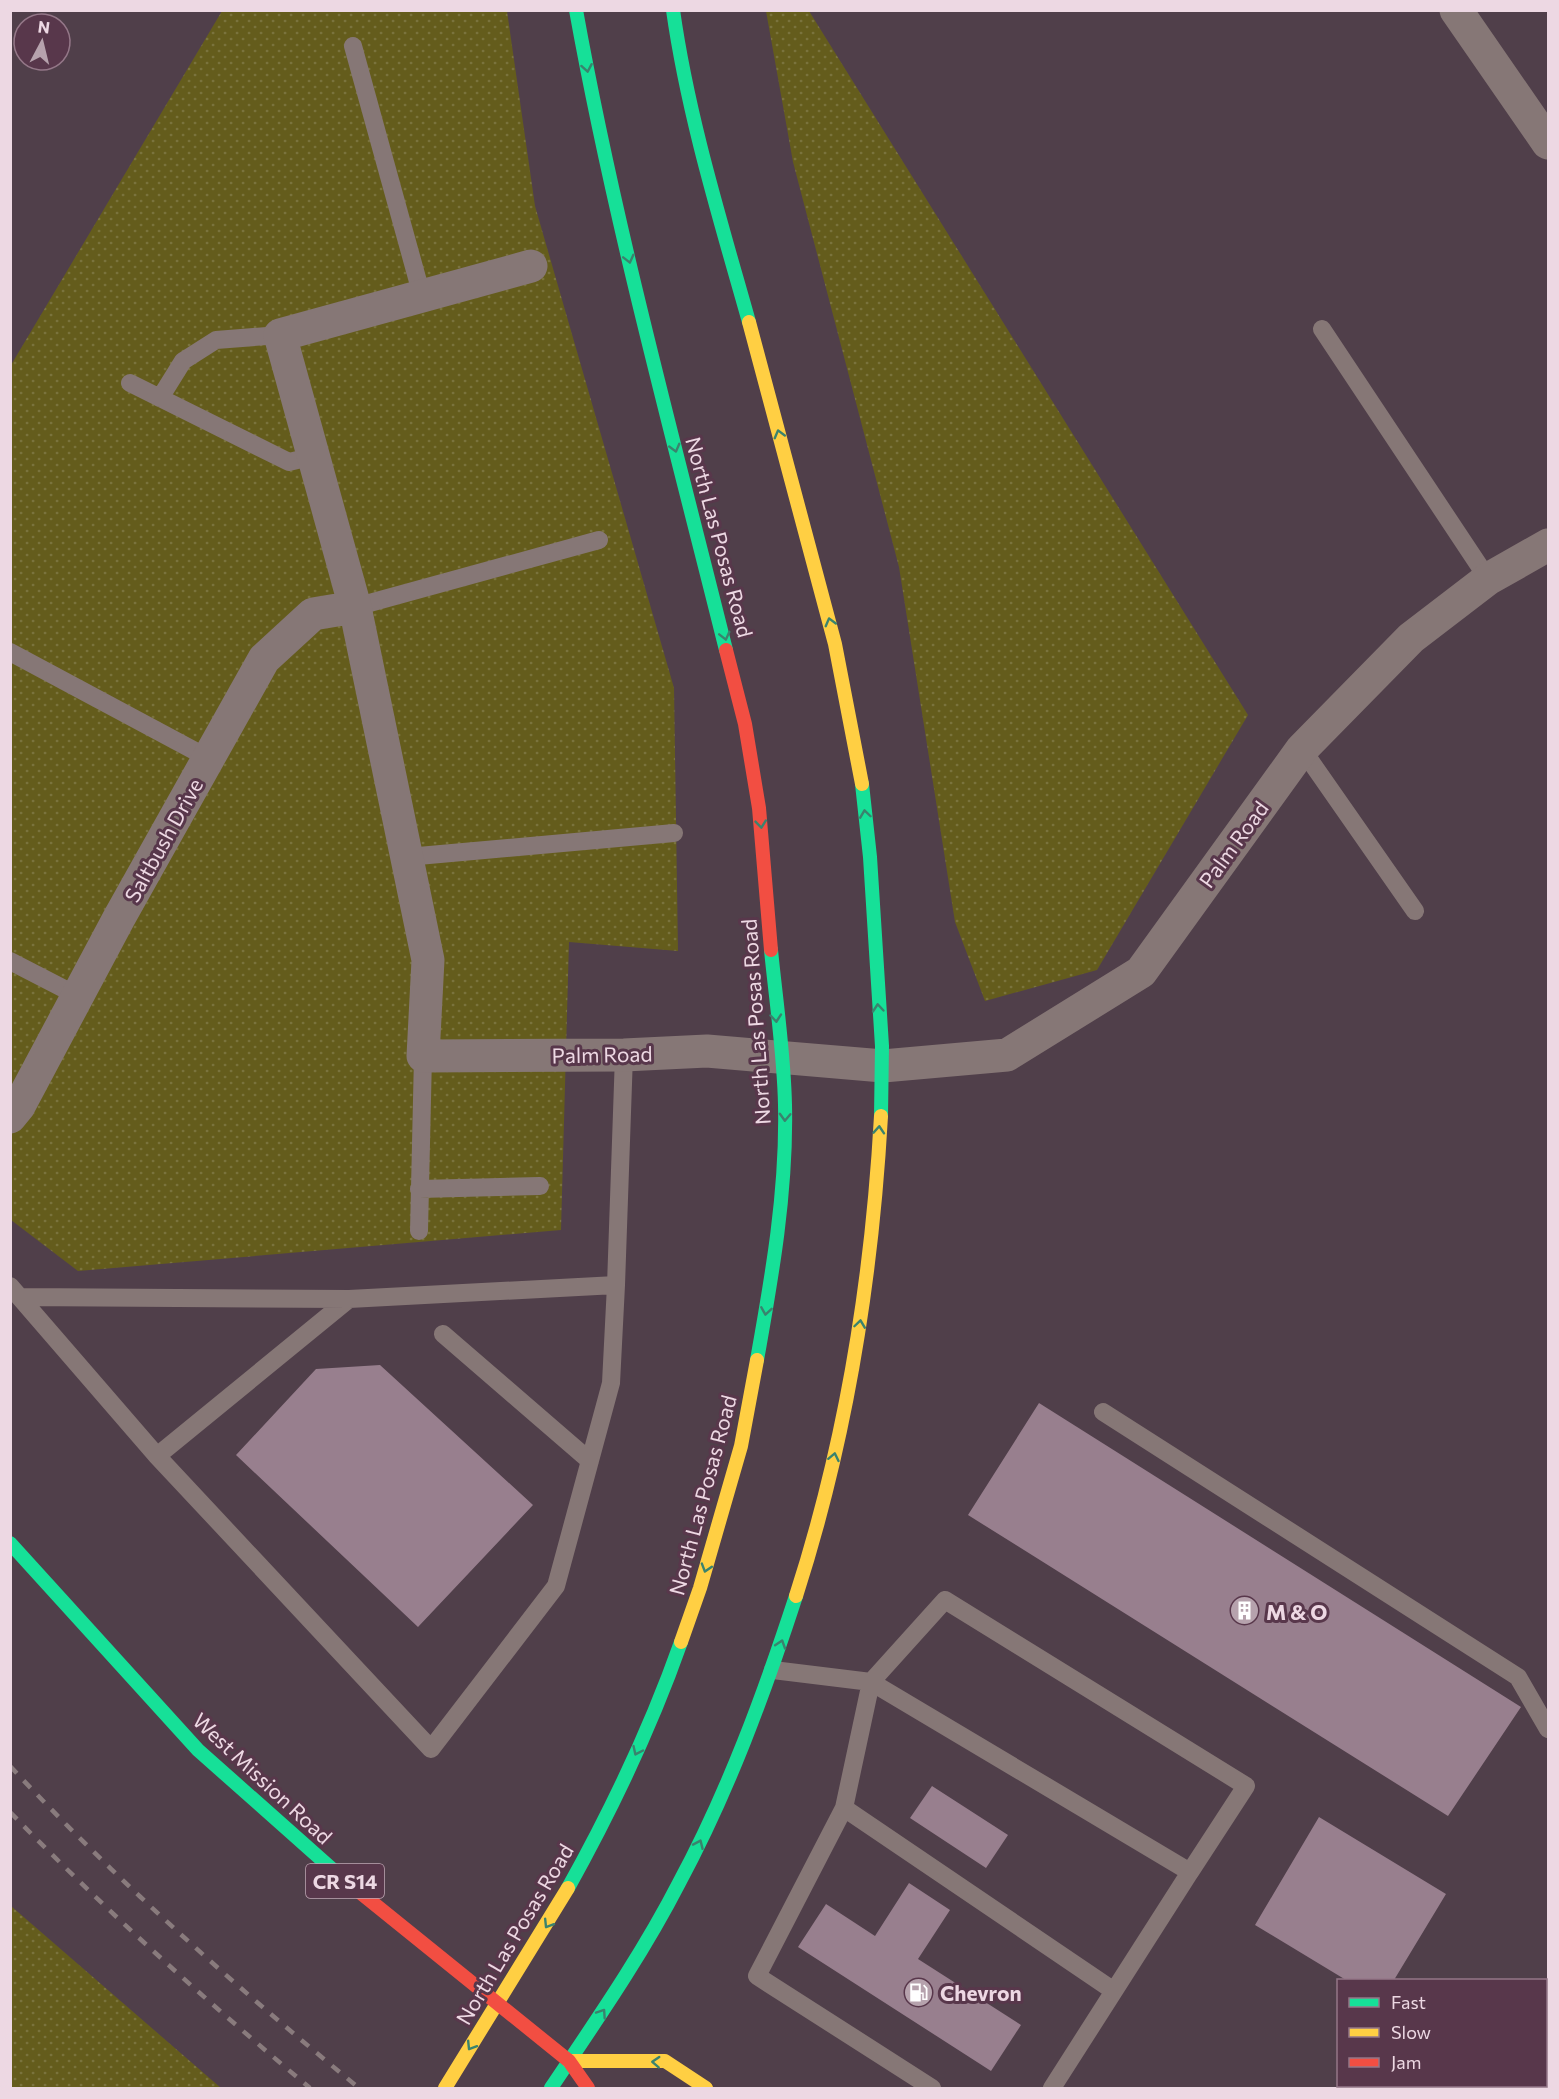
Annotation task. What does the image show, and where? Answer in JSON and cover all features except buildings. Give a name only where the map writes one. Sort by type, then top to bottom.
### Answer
[{"type":"main road","name":"North Las Posas Road","points":[[445,2088],[560,1904],[660,1701],[700,1588],[741,1446],[772,1274],[782,1190],[785,1105],[760,819],[745,724],[620,222],[594,109],[576,10]]},
{"type":"main road","points":[[551,2088],[633,1968],[695,1853],[773,1670],[812,1545],[855,1363],[870,1258],[883,1066],[872,863],[856,747],[840,666],[699,140],[680,58],[673,10]]},
{"type":"main road","name":"West Mission Road","points":[[10,1543],[198,1750],[331,1869],[569,2061],[588,2088]]},
{"type":"main road","points":[[569,2061],[664,2061],[706,2088]]},
{"type":"street","points":[[1456,10],[1548,143]]},
{"type":"street","points":[[423,1056],[428,960],[355,607],[280,334],[531,266]]},
{"type":"street","name":"Palm Road","points":[[423,1056],[624,1055],[707,1051],[883,1066],[1007,1055],[1141,972],[1302,749],[1411,638],[1488,579],[1548,545]]},
{"type":"street","name":"Saltbush Drive","points":[[10,1117],[19,1106],[264,659],[313,615],[355,607]]},
{"type":"lane","points":[[353,46],[422,296]]},
{"type":"lane","points":[[1322,329],[1488,579]]},
{"type":"lane","points":[[160,398],[183,361],[216,340],[280,334]]},
{"type":"lane","points":[[130,383],[289,462],[314,456]]},
{"type":"lane","points":[[355,607],[599,540]]},
{"type":"lane","points":[[10,652],[208,758]]},
{"type":"lane","points":[[1302,749],[1415,911]]},
{"type":"lane","points":[[407,857],[674,833]]},
{"type":"lane","points":[[10,961],[78,996]]},
{"type":"lane","points":[[15,1291],[157,1456],[431,1749],[556,1586],[611,1383],[624,1055]]},
{"type":"lane","points":[[419,1231],[423,1056]]},
{"type":"lane","points":[[420,1189],[540,1186]]},
{"type":"lane","points":[[15,1291],[349,1299],[616,1285]]},
{"type":"lane","points":[[157,1456],[349,1299]]},
{"type":"lane","points":[[443,1334],[590,1461]]},
{"type":"lane","points":[[1104,1412],[1518,1677],[1548,1729]]},
{"type":"lane","points":[[933,2088],[757,1976],[844,1808],[871,1682],[945,1600],[1246,1786],[1052,2088]]},
{"type":"lane","points":[[773,1670],[871,1682],[1190,1872]]},
{"type":"lane","points":[[844,1808],[1114,1991]]},
{"type":"shaded area","points":[[222,11],[507,11],[535,206],[674,688],[678,951],[569,942],[561,1230],[78,1271],[11,1220],[11,365]]},
{"type":"shaded area","points":[[766,11],[809,11],[1248,715],[1097,970],[985,1001],[955,922],[899,567],[793,162]]},
{"type":"shaded area","points":[[11,1906],[221,2088],[11,2088]]},
{"type":"railway","points":[[10,1766],[93,1851],[179,1933],[359,2088]]},
{"type":"railway","points":[[10,1812],[157,1954],[310,2088]]},
{"type":"traffic: fast","points":[[576,10],[608,171],[726,650]]},
{"type":"traffic: fast","points":[[673,10],[696,128],[749,322]]},
{"type":"traffic: fast","points":[[862,784],[870,857],[882,1046],[881,1116]]},
{"type":"traffic: fast","points":[[757,1360],[768,1297],[784,1169],[783,1066],[771,950]]},
{"type":"traffic: fast","points":[[10,1543],[198,1750],[341,1877]]},
{"type":"traffic: fast","points":[[551,2088],[634,1962],[697,1849],[744,1742],[796,1596]]},
{"type":"traffic: fast","points":[[568,1888],[630,1767],[681,1642]]},
{"type":"traffic: slow","points":[[749,322],[835,644],[862,784]]},
{"type":"traffic: slow","points":[[796,1596],[829,1478],[854,1359],[871,1238],[881,1116]]},
{"type":"traffic: slow","points":[[681,1642],[700,1588],[741,1446],[757,1360]]},
{"type":"traffic: slow","points":[[445,2088],[568,1888]]},
{"type":"traffic: slow","points":[[569,2061],[665,2061],[706,2088]]},
{"type":"traffic: jam","points":[[726,650],[745,724],[759,808],[771,950]]},
{"type":"traffic: jam","points":[[341,1877],[569,2061],[588,2088]]},
{"type":"place","name":"M & O","points":[[1245,1611]]},
{"type":"place","name":"Chevron","points":[[919,1992]]}]
